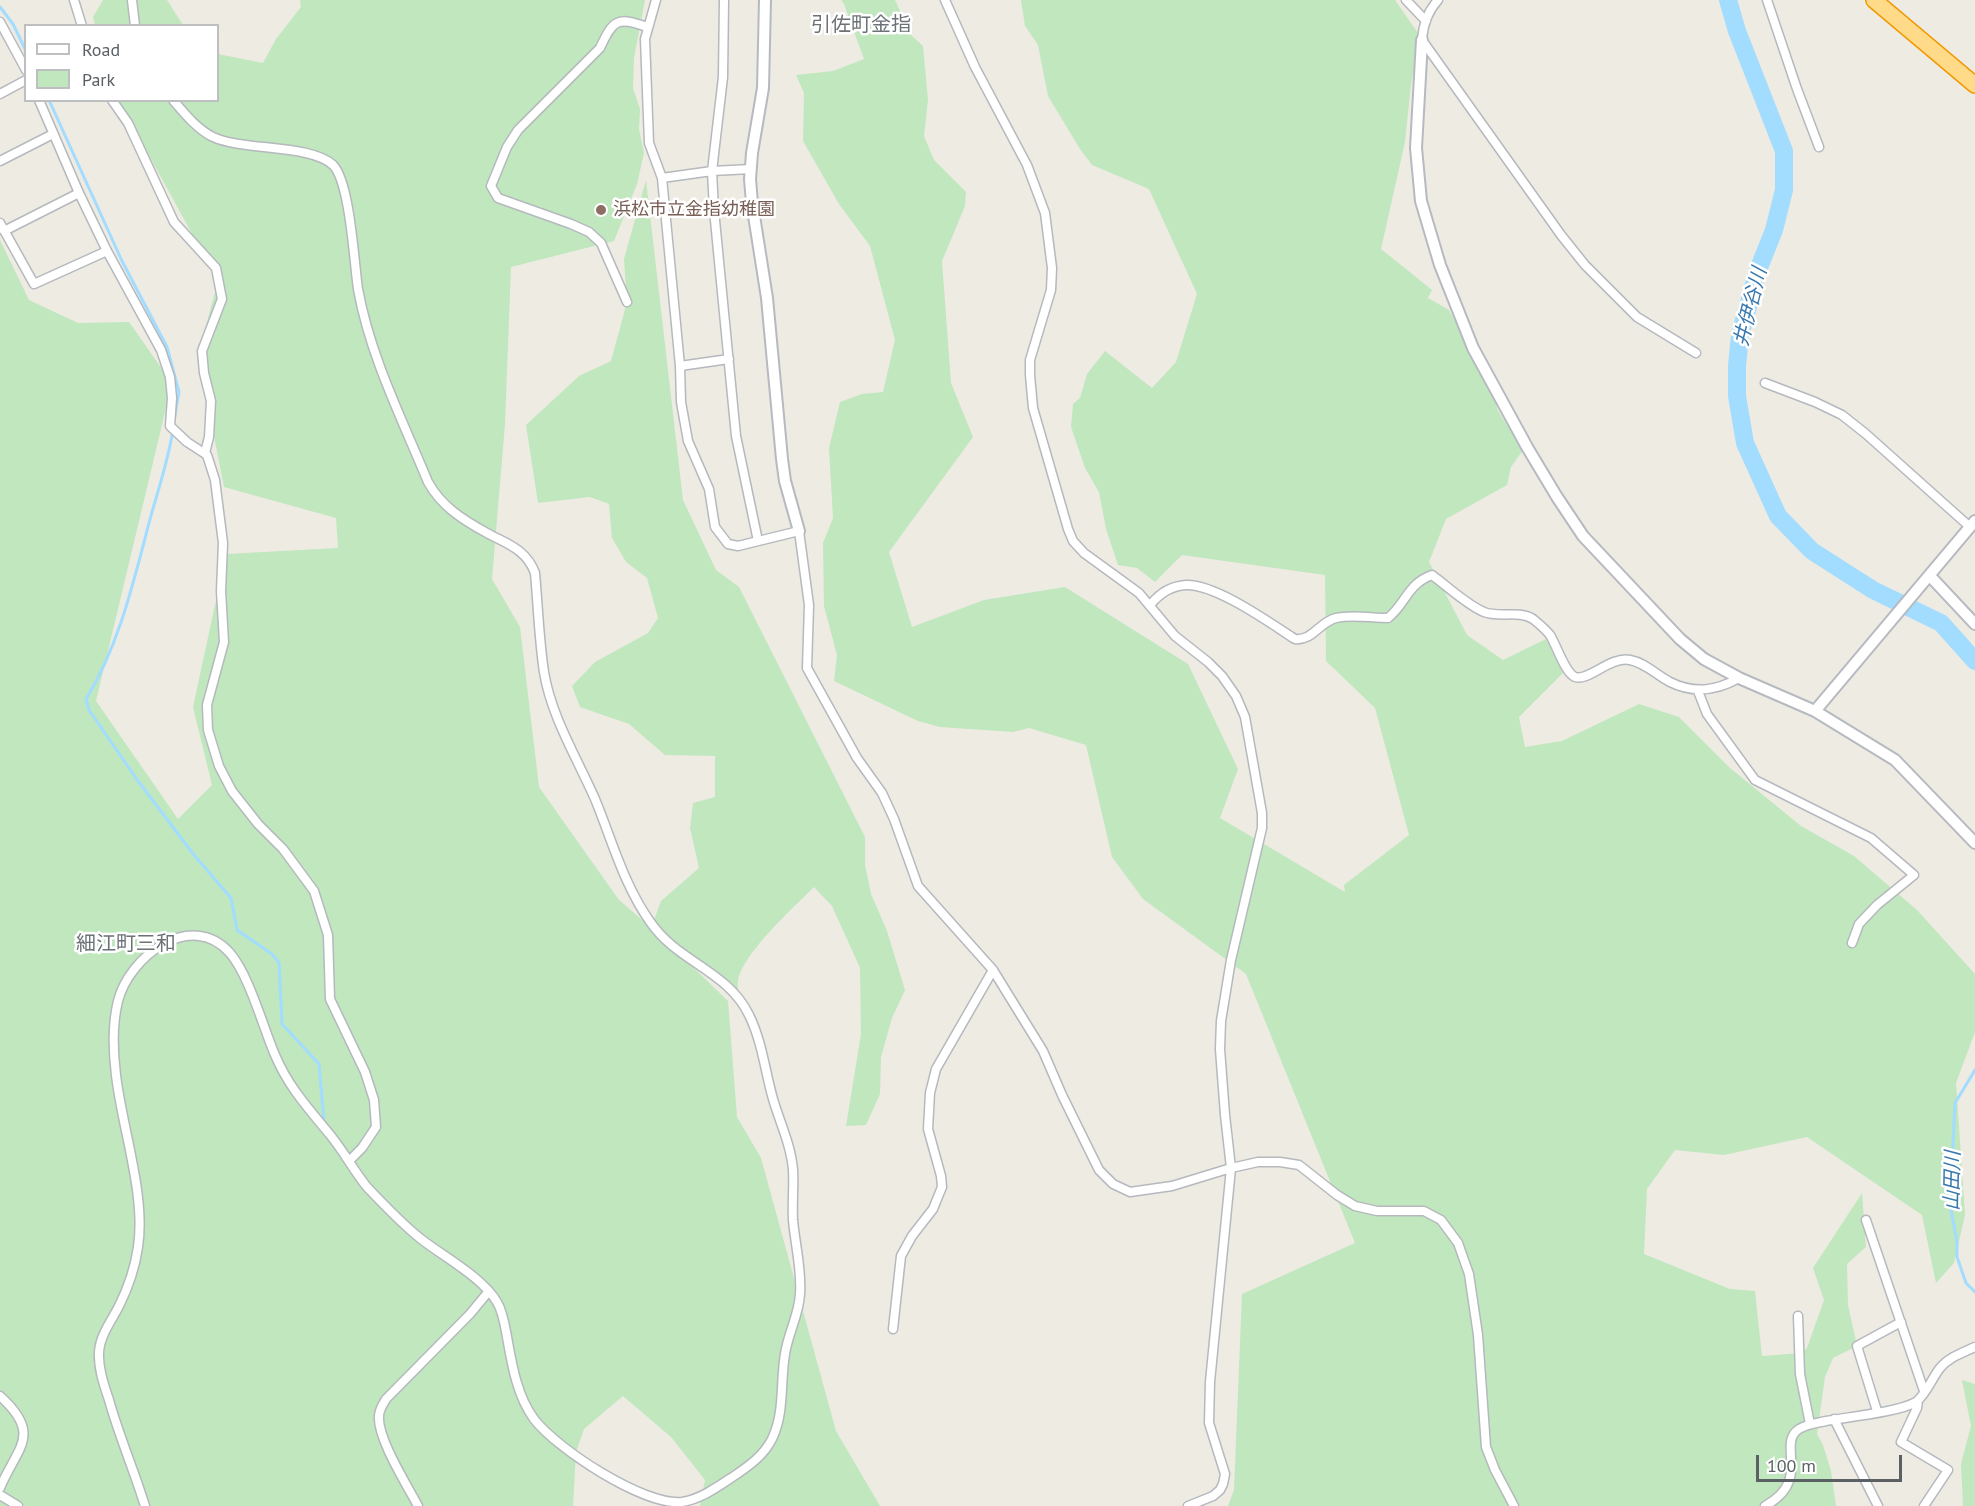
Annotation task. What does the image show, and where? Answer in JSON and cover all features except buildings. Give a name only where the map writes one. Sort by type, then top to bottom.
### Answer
[{"type":"highway","points":[[1874,0],[1975,85]]},
{"type":"street","points":[[74,0],[81,24]]},
{"type":"street","points":[[132,0],[135,24]]},
{"type":"street","points":[[656,0],[645,39],[649,143],[662,178],[680,366],[681,402],[688,441],[709,489],[717,531],[732,546],[799,531]]},
{"type":"street","points":[[724,0],[723,77],[712,171],[714,210],[736,436],[758,541]]},
{"type":"street","points":[[765,0],[763,88],[751,169],[752,202],[766,298],[785,481],[799,531],[809,605],[807,668],[857,758],[882,793],[894,819],[918,886],[993,970],[1043,1052],[1099,1170],[1113,1184],[1130,1192],[1148,1190],[1172,1186],[1258,1162],[1280,1162],[1299,1165],[1355,1206],[1377,1211],[1424,1211],[1441,1220],[1458,1243],[1468,1274],[1478,1335],[1486,1447],[1514,1506]]},
{"type":"street","points":[[945,0],[975,67],[1027,165],[1045,213],[1052,268],[1051,290],[1030,360],[1030,375],[1033,408],[1073,542],[1084,553],[1140,593],[1175,636],[1208,662],[1222,676],[1236,696],[1245,717],[1262,813],[1260,841],[1231,960],[1221,1021],[1223,1094],[1232,1168],[1209,1382],[1209,1423],[1225,1474],[1220,1490],[1213,1496],[1188,1506]]},
{"type":"street","points":[[1406,0],[1426,21]]},
{"type":"street","points":[[1438,0],[1426,21],[1422,40],[1416,148],[1421,201],[1440,265],[1473,348],[1527,447],[1583,536],[1680,639],[1704,659],[1739,678],[1815,711],[1895,760],[1975,843]]},
{"type":"street","points":[[1767,0],[1793,79],[1819,147]]},
{"type":"street","points":[[627,302],[601,243],[589,232],[498,198],[491,186],[507,147],[518,130],[600,48],[613,26],[620,21],[629,20],[647,27]]},
{"type":"street","points":[[0,22],[24,66]]},
{"type":"street","points":[[1422,40],[1585,265],[1637,317],[1696,353]]},
{"type":"street","points":[[0,94],[24,81]]},
{"type":"street","points":[[40,102],[107,251],[161,350],[170,377],[172,398],[170,426],[205,453],[215,480],[223,543],[221,591],[224,642],[207,705],[208,730],[219,766],[232,791],[258,824],[283,849],[314,891],[319,902],[328,934],[330,999],[365,1072],[374,1100],[376,1127],[362,1148],[349,1161]]},
{"type":"street","points":[[113,102],[128,123],[174,222],[216,268],[222,299],[202,351],[204,373],[212,401],[209,437],[205,453]]},
{"type":"street","points":[[145,1506],[118,1432],[102,1376],[99,1355],[101,1342],[134,1268],[139,1234],[134,1176],[119,1101],[114,1045],[117,1003],[130,972],[151,951],[182,936],[208,938],[230,952],[241,971],[277,1060],[292,1089],[333,1138],[364,1183],[416,1235],[489,1291],[499,1304],[519,1390],[531,1416],[549,1436],[571,1454],[618,1484],[655,1501],[682,1502],[702,1495],[748,1466],[763,1452],[771,1440],[783,1400],[785,1355],[798,1310],[801,1288],[793,1222],[793,1166],[757,1033],[747,1009],[718,976],[677,951],[653,927],[623,871],[550,697],[544,674],[535,573],[531,563],[517,548],[450,510],[435,495],[428,482],[371,340],[358,289],[342,179],[332,164],[316,156],[213,137],[189,119],[175,102]]},
{"type":"street","points":[[0,161],[53,134]]},
{"type":"street","points":[[662,178],[712,171],[751,169]]},
{"type":"street","points":[[79,193],[2,227],[34,284],[107,251]]},
{"type":"street","points":[[680,366],[729,359]]},
{"type":"street","points":[[1765,383],[1842,415],[1972,524],[1815,711]]},
{"type":"street","points":[[1151,604],[1166,590],[1188,585],[1197,586],[1239,604],[1260,615],[1295,639],[1301,640],[1306,639],[1328,621],[1336,618],[1388,618],[1414,585],[1431,575],[1485,612],[1517,614],[1531,618],[1549,634],[1572,676],[1586,676],[1612,661],[1630,660],[1650,668],[1670,682],[1698,691],[1725,686],[1739,678]]},
{"type":"street","points":[[1926,580],[1975,624]]},
{"type":"street","points":[[1698,691],[1707,714],[1755,780],[1871,838],[1914,875],[1859,924],[1852,943]]},
{"type":"street","points":[[892,1329],[902,1256],[912,1236],[933,1209],[942,1187],[928,1129],[930,1093],[936,1069],[993,970]]},
{"type":"street","points":[[1866,1220],[1924,1391]]},
{"type":"street","points":[[418,1506],[385,1442],[379,1424],[379,1414],[386,1399],[470,1314],[489,1291]]},
{"type":"street","points":[[1798,1316],[1800,1374],[1810,1424]]},
{"type":"street","points":[[1877,1411],[1857,1346],[1901,1322]]},
{"type":"street","points":[[1924,1506],[1948,1470],[1900,1443],[1917,1408],[1918,1401],[1940,1368],[1948,1359],[1975,1347]]},
{"type":"street","points":[[0,1396],[21,1421],[24,1438],[20,1452],[0,1488]]},
{"type":"street","points":[[1765,1506],[1784,1493],[1790,1482],[1792,1474],[1791,1438],[1799,1429],[1810,1424],[1903,1407],[1918,1401]]},
{"type":"street","points":[[1834,1419],[1878,1506]]},
{"type":"street","points":[[0,1495],[18,1506]]},
{"type":"green space","points":[[103,0],[167,0],[182,24],[95,24],[93,17]]},
{"type":"green space","points":[[300,0],[645,0],[634,58],[633,88],[640,109],[639,129],[644,153],[637,184],[614,241],[511,267],[505,424],[492,579],[520,627],[539,787],[619,900],[669,943],[654,920],[661,901],[699,868],[690,828],[693,803],[715,797],[715,756],[665,755],[629,724],[580,707],[572,686],[595,662],[648,633],[658,618],[647,578],[626,562],[612,538],[609,504],[590,497],[538,503],[526,425],[579,376],[611,361],[627,302],[624,259],[646,180],[683,500],[716,570],[739,587],[865,837],[865,865],[871,894],[887,931],[905,990],[892,1018],[881,1057],[880,1094],[866,1125],[846,1126],[861,1034],[860,968],[832,906],[814,887],[770,931],[749,958],[738,981],[739,999],[672,947],[728,1001],[737,1117],[761,1158],[836,1431],[880,1506],[700,1506],[705,1480],[671,1437],[623,1396],[584,1429],[576,1452],[573,1506],[0,1506],[0,240],[29,300],[78,323],[129,322],[172,383],[96,701],[178,819],[212,785],[193,707],[226,554],[338,548],[336,518],[224,487],[198,355],[218,281],[120,102],[219,102],[219,54],[263,63],[276,39],[301,7]]},
{"type":"green space","points":[[841,0],[895,0],[911,35],[923,46],[928,100],[924,136],[934,160],[966,192],[965,206],[942,261],[951,383],[973,437],[889,552],[912,627],[984,600],[1065,587],[1188,664],[1238,769],[1220,818],[1345,892],[1344,885],[1409,835],[1375,708],[1326,661],[1325,575],[1182,555],[1155,582],[1137,568],[1118,565],[1106,529],[1099,492],[1085,468],[1071,427],[1073,404],[1080,398],[1087,374],[1105,351],[1152,388],[1176,362],[1197,294],[1149,189],[1092,165],[1048,96],[1038,45],[1025,26],[1021,0],[1395,0],[1420,36],[1411,84],[1405,142],[1381,249],[1432,290],[1428,298],[1449,310],[1466,342],[1485,370],[1498,411],[1523,450],[1511,467],[1507,485],[1446,519],[1429,562],[1467,635],[1503,660],[1546,639],[1563,673],[1519,717],[1525,747],[1562,741],[1639,704],[1679,717],[1730,768],[1801,826],[1854,856],[1917,910],[1975,974],[1975,1032],[1956,1083],[1965,1215],[1954,1263],[1936,1283],[1922,1215],[1807,1137],[1724,1155],[1675,1150],[1647,1189],[1644,1254],[1730,1289],[1755,1291],[1762,1356],[1802,1353],[1807,1348],[1824,1300],[1813,1268],[1862,1193],[1866,1247],[1847,1264],[1848,1305],[1857,1346],[1833,1358],[1825,1377],[1817,1434],[1831,1471],[1836,1506],[1228,1506],[1234,1490],[1242,1294],[1355,1243],[1246,974],[1143,899],[1112,857],[1086,745],[1029,728],[1013,732],[940,727],[918,721],[834,681],[837,655],[824,606],[823,543],[833,518],[829,448],[840,402],[862,394],[883,392],[895,340],[870,246],[839,204],[803,141],[804,93],[796,75],[833,71],[864,59]]},
{"type":"green space","points":[[1962,1380],[1975,1384],[1975,1506],[1963,1506],[1961,1464],[1971,1426]]},
{"type":"waterway","name":"井伊谷川","points":[[1728,0],[1737,31],[1784,151],[1784,190],[1774,230],[1758,270],[1740,335],[1737,396],[1745,443],[1778,516],[1812,551],[1873,590],[1941,623],[1975,661]]},
{"type":"waterway","points":[[0,7],[13,24],[24,47]]},
{"type":"waterway","points":[[50,102],[122,261],[167,347],[179,392],[174,421]]},
{"type":"waterway","points":[[173,430],[124,614],[108,657],[86,699],[89,710],[138,781],[194,855],[231,898],[237,930],[272,954],[279,963],[282,1024],[319,1064],[324,1122]]},
{"type":"waterway","name":"山田川","points":[[1975,1070],[1955,1103],[1950,1205],[1957,1242],[1957,1257],[1966,1283],[1975,1292]]},
{"type":"place","name":"浜松市立金指幼稚園","points":[[601,210]]},
{"type":"district","name":"引佐町金指","points":[[861,25]]},
{"type":"district","name":"細江町三和","points":[[126,944]]}]
